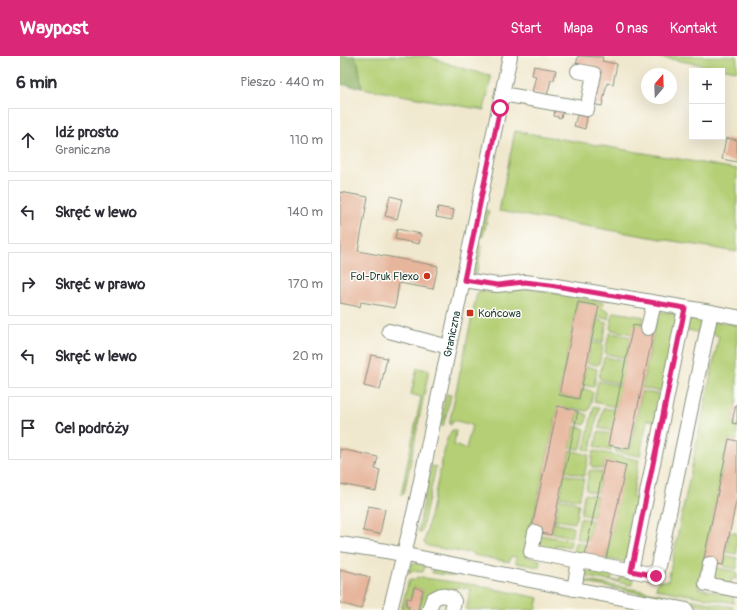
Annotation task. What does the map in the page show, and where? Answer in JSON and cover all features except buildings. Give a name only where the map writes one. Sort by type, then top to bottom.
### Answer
[{"type":"street","name":"Graniczna","points":[[390,610],[405,555],[464,280],[502,94],[507,56]]},
{"type":"street","points":[[502,94],[587,110],[594,74],[578,71]]},
{"type":"street","points":[[464,280],[497,285],[525,282],[737,317]]},
{"type":"street","points":[[648,328],[654,303]]},
{"type":"street","points":[[631,571],[685,308]]},
{"type":"street","points":[[535,532],[531,552],[656,576],[711,312]]},
{"type":"street","points":[[389,331],[449,347]]},
{"type":"street","points":[[340,544],[405,555],[686,610]]},
{"type":"street","points":[[574,589],[579,561]]},
{"type":"street","points":[[710,564],[706,584],[737,590]]},
{"type":"street","points":[[429,610],[433,599],[441,595],[451,597],[454,601],[452,610]]},
{"type":"green space","points":[[340,56],[354,56],[358,63],[362,88],[340,84]]},
{"type":"green space","points":[[354,56],[428,56],[455,66],[490,76],[491,78],[484,110],[362,88],[358,63]]},
{"type":"green space","points":[[737,56],[737,71],[725,68],[658,57]]},
{"type":"green space","points":[[515,131],[737,169],[737,252],[499,211]]},
{"type":"green space","points":[[484,211],[489,211],[483,237],[479,235]]},
{"type":"green space","points":[[479,244],[482,245],[476,277],[474,274],[473,260],[475,251]]},
{"type":"green space","points":[[530,289],[603,302],[602,309],[609,311],[608,319],[596,317],[598,306],[578,302],[559,395],[579,399],[582,388],[593,393],[589,410],[587,411],[558,407],[525,556],[540,560],[539,567],[516,563],[516,557],[511,556],[509,562],[473,555],[472,553],[466,551],[466,553],[428,546],[424,543],[447,439],[452,430],[456,431],[454,445],[466,449],[472,425],[453,420],[451,425],[449,424],[477,293],[480,291],[500,292]]},
{"type":"green space","points":[[658,311],[676,314],[678,316],[662,392],[642,388]]},
{"type":"green space","points":[[615,312],[644,317],[641,327],[632,334],[611,330],[610,328],[613,313]]},
{"type":"green space","points":[[690,316],[705,319],[702,333],[687,330]]},
{"type":"green space","points":[[596,319],[607,323],[603,342],[592,340]]},
{"type":"green space","points":[[713,321],[737,325],[737,401],[732,423],[737,424],[737,441],[729,439],[698,588],[731,595],[733,596],[734,603],[656,589],[658,581],[668,581],[719,336],[710,334]]},
{"type":"green space","points":[[611,333],[631,337],[626,358],[606,354],[605,352],[609,334]]},
{"type":"green space","points":[[591,342],[602,344],[603,346],[599,364],[597,365],[587,363]]},
{"type":"green space","points":[[605,357],[626,361],[621,384],[600,379],[599,377]]},
{"type":"green space","points":[[586,366],[597,369],[593,387],[582,385]]},
{"type":"green space","points":[[417,368],[429,370],[404,494],[401,495],[421,397],[411,394]]},
{"type":"green space","points":[[598,381],[621,386],[616,407],[594,402]]},
{"type":"green space","points":[[642,391],[661,395],[656,421],[647,420],[640,456],[616,452],[615,449],[630,449]]},
{"type":"green space","points":[[446,394],[451,395],[443,427],[440,424]]},
{"type":"green space","points":[[594,406],[599,408],[590,451],[584,449]]},
{"type":"green space","points":[[604,408],[616,410],[611,431],[599,428]]},
{"type":"green space","points":[[578,411],[588,415],[585,425],[576,423]]},
{"type":"green space","points":[[575,426],[585,429],[581,448],[579,449],[570,447]]},
{"type":"green space","points":[[598,432],[611,434],[611,451],[595,447]]},
{"type":"green space","points":[[570,450],[589,455],[584,476],[565,471]]},
{"type":"green space","points":[[595,451],[639,460],[632,497],[639,500],[626,561],[624,562],[606,559],[625,465],[605,461],[603,469],[592,467],[593,452]]},
{"type":"green space","points":[[431,466],[436,467],[421,533],[418,531]]},
{"type":"green space","points":[[589,471],[602,472],[598,493],[587,491],[586,489]]},
{"type":"green space","points":[[564,474],[584,479],[579,500],[560,496]]},
{"type":"green space","points":[[584,495],[597,496],[593,517],[581,514]]},
{"type":"green space","points":[[559,498],[579,504],[575,523],[555,520]]},
{"type":"green space","points":[[580,518],[592,520],[588,541],[577,539],[576,537]]},
{"type":"green space","points":[[554,523],[573,527],[572,536],[552,533]]},
{"type":"green space","points":[[730,532],[737,533],[737,554],[726,552]]},
{"type":"green space","points":[[539,535],[570,540],[570,547],[556,545],[554,553],[539,550]]},
{"type":"green space","points":[[576,542],[587,545],[585,555],[573,552]]},
{"type":"green space","points":[[725,555],[737,558],[737,569],[723,566]]},
{"type":"green space","points":[[413,563],[425,565],[423,572],[412,571],[408,573]]},
{"type":"green space","points":[[433,565],[454,570],[456,576],[432,573]]},
{"type":"green space","points":[[714,567],[737,572],[737,579],[732,578],[731,584],[713,581]]},
{"type":"green space","points":[[586,571],[612,575],[611,580],[619,581],[620,577],[633,579],[632,585],[583,576]]},
{"type":"green space","points":[[417,577],[475,585],[539,598],[536,610],[466,610],[471,589],[457,587],[425,610],[418,610],[423,590],[414,587],[411,599],[407,599],[406,605],[409,606],[408,610],[401,610],[409,580],[415,580]]},
{"type":"green space","points":[[582,580],[733,607],[732,610],[727,610],[586,583]]},
{"type":"place","name":"Fol-Druk Flexo","points":[[427,276]]},
{"type":"place","name":"Końcowa","points":[[470,313]]},
{"type":"route","points":[[500,108],[464,280],[497,285],[525,282],[550,285],[685,308],[631,571],[656,576]]}]
